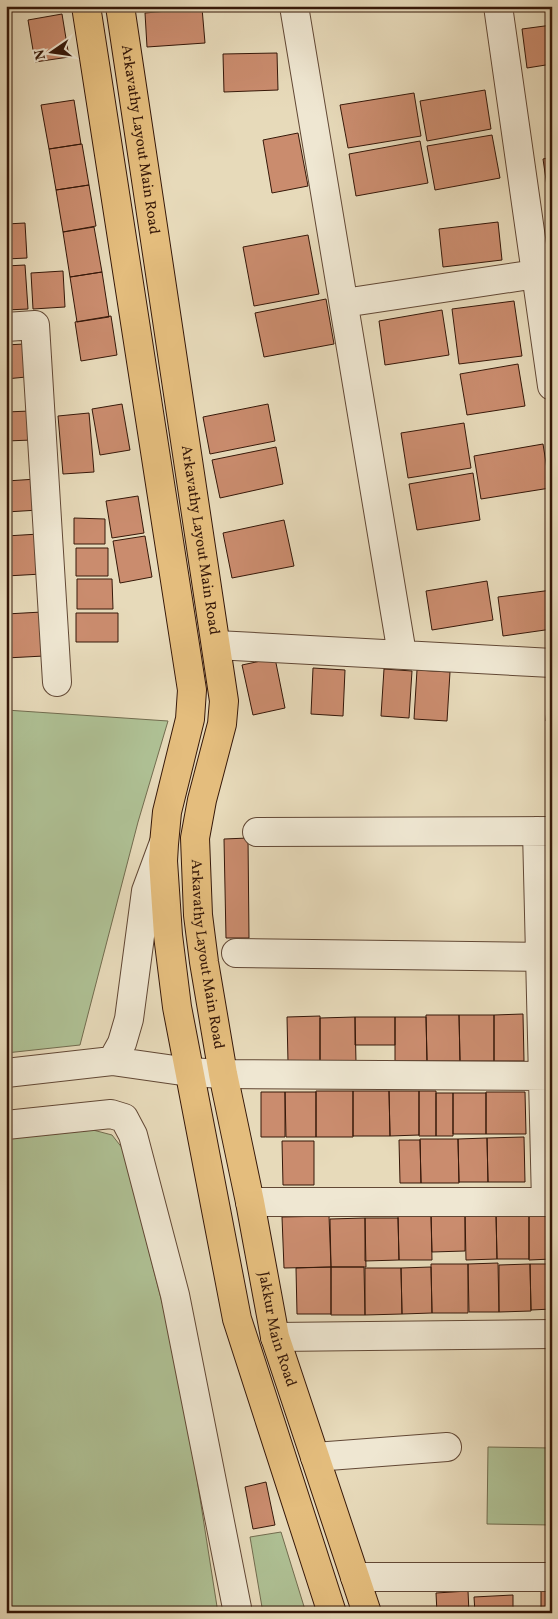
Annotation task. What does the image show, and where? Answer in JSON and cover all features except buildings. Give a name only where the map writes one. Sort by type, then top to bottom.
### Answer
[{"type":"main road","name":"Arkavathy Layout Main Road","points":[[86,6],[192,690],[190,719],[168,812],[163,860],[168,935],[177,1007],[189,1072]]},
{"type":"main road","name":"Arkavathy Layout Main Road","points":[[120,6],[224,700],[222,724],[197,822],[195,838],[198,915],[223,1074]]},
{"type":"main road","points":[[189,1072],[237,1319],[332,1613]]},
{"type":"main road","name":"Jakkur Main Road","points":[[223,1074],[250,1202],[275,1337],[367,1613]]},
{"type":"street","points":[[294,6],[402,654]]},
{"type":"street","points":[[498,6],[544,274],[552,386]]},
{"type":"street","points":[[344,303],[544,274]]},
{"type":"street","points":[[6,327],[35,325],[57,682]]},
{"type":"street","points":[[216,645],[552,663]]},
{"type":"street","points":[[250,1202],[549,1202],[545,831],[257,832]]},
{"type":"street","points":[[112,1061],[122,1044],[129,1020],[146,891],[164,844]]},
{"type":"street","points":[[236,952],[546,957]]},
{"type":"street","points":[[6,1073],[112,1061],[189,1072],[223,1074],[547,1076]]},
{"type":"street","points":[[6,1125],[111,1114],[124,1118],[133,1135],[175,1295],[238,1613]]},
{"type":"street","points":[[275,1337],[552,1334]]},
{"type":"street","points":[[315,1457],[447,1448]]},
{"type":"street","points":[[355,1577],[552,1577]]},
{"type":"green space","points":[[6,710],[168,721],[138,822],[80,1045],[6,1053]]},
{"type":"green space","points":[[93,1130],[112,1135],[123,1149],[181,1377],[218,1613],[6,1613],[6,1139]]},
{"type":"green space","points":[[488,1447],[552,1448],[552,1525],[487,1524]]},
{"type":"green space","points":[[281,1532],[306,1613],[263,1613],[250,1537]]}]
